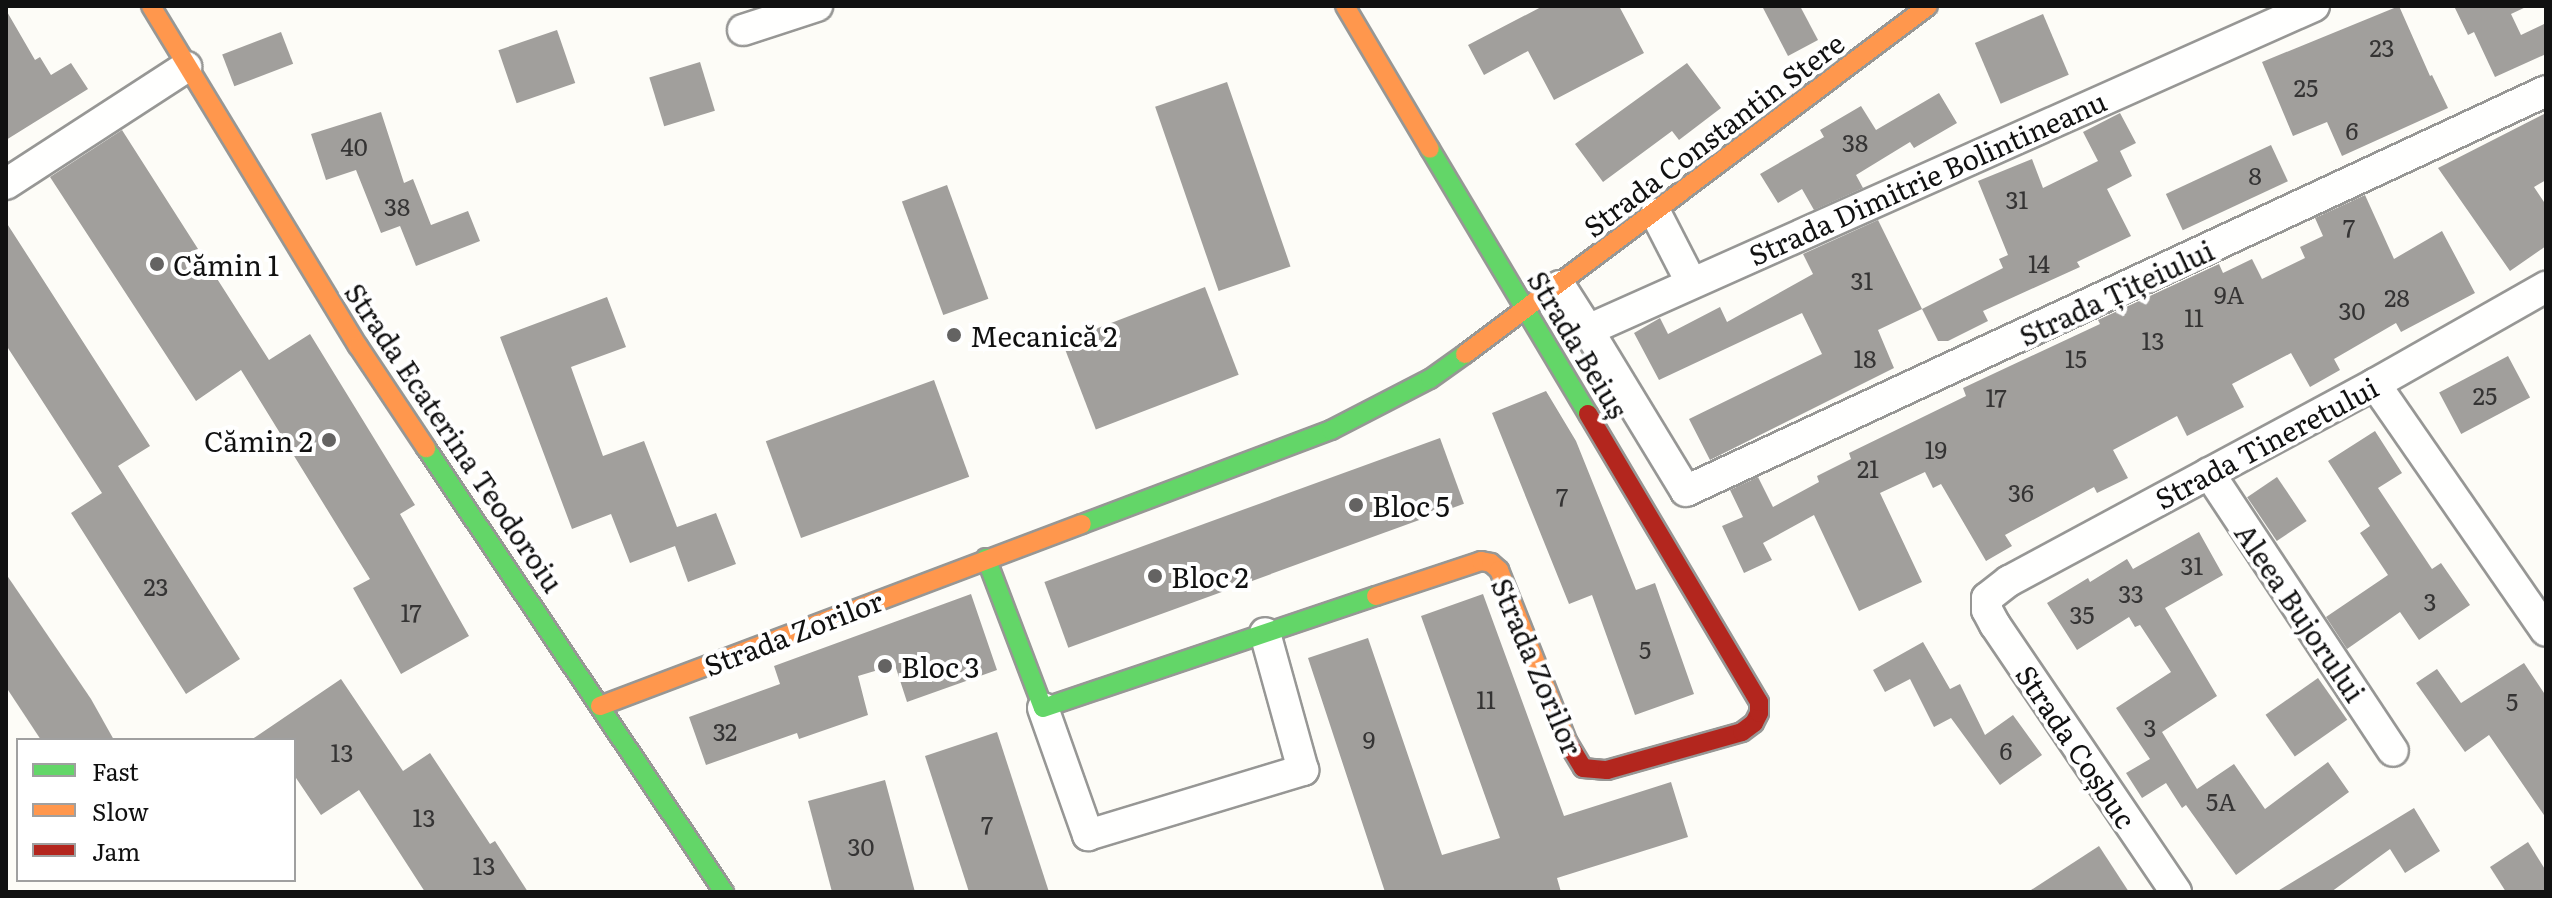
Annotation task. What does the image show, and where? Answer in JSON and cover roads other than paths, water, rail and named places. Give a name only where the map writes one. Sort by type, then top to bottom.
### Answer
[{"type":"street","name":"Strada Ecaterina Teodoroiu","points":[[151,6],[358,346],[724,892]]},
{"type":"street","points":[[743,30],[817,6]]},
{"type":"street","name":"Strada Beiuș","points":[[1345,6],[1759,702],[1759,713]]},
{"type":"street","name":"Strada Constantin Stere","points":[[1565,282],[1928,6]]},
{"type":"street","name":"Strada Dimitrie Bolintineanu","points":[[1588,330],[2314,6]]},
{"type":"street","points":[[6,184],[186,67]]},
{"type":"street","name":"Strada Țițeiului","points":[[1588,330],[1686,491],[2546,91]]},
{"type":"street","points":[[1656,214],[1691,282]]},
{"type":"street","points":[[1565,282],[1588,330]]},
{"type":"street","name":"Strada Zorilor","points":[[600,706],[1331,430],[1430,379],[1565,282]]},
{"type":"street","name":"Strada Tineretului","points":[[1987,598],[1996,588],[2375,384],[2546,287]]},
{"type":"street","points":[[2375,384],[2546,631]]},
{"type":"street","name":"Aleea Bujorului","points":[[2209,473],[2393,751]]},
{"type":"street","points":[[986,558],[1088,835],[1303,770],[1265,633]]},
{"type":"street","name":"Strada Zorilor","points":[[1043,708],[1467,565],[1491,563],[1499,570],[1573,755],[1583,768],[1607,770],[1742,732],[1754,723],[1759,713]]},
{"type":"street","name":"Strada Coșbuc","points":[[1987,598],[1987,610],[1995,625],[2176,892]]},
{"type":"place","name":"Cămin 1","points":[[157,264]]},
{"type":"place","name":"Mecanică 2","points":[[954,335]]},
{"type":"place","name":"Cămin 2","points":[[329,440]]},
{"type":"place","name":"Bloc 5","points":[[1356,505]]},
{"type":"place","name":"Bloc 2","points":[[1155,576]]},
{"type":"place","name":"Bloc 3","points":[[885,666]]}]
